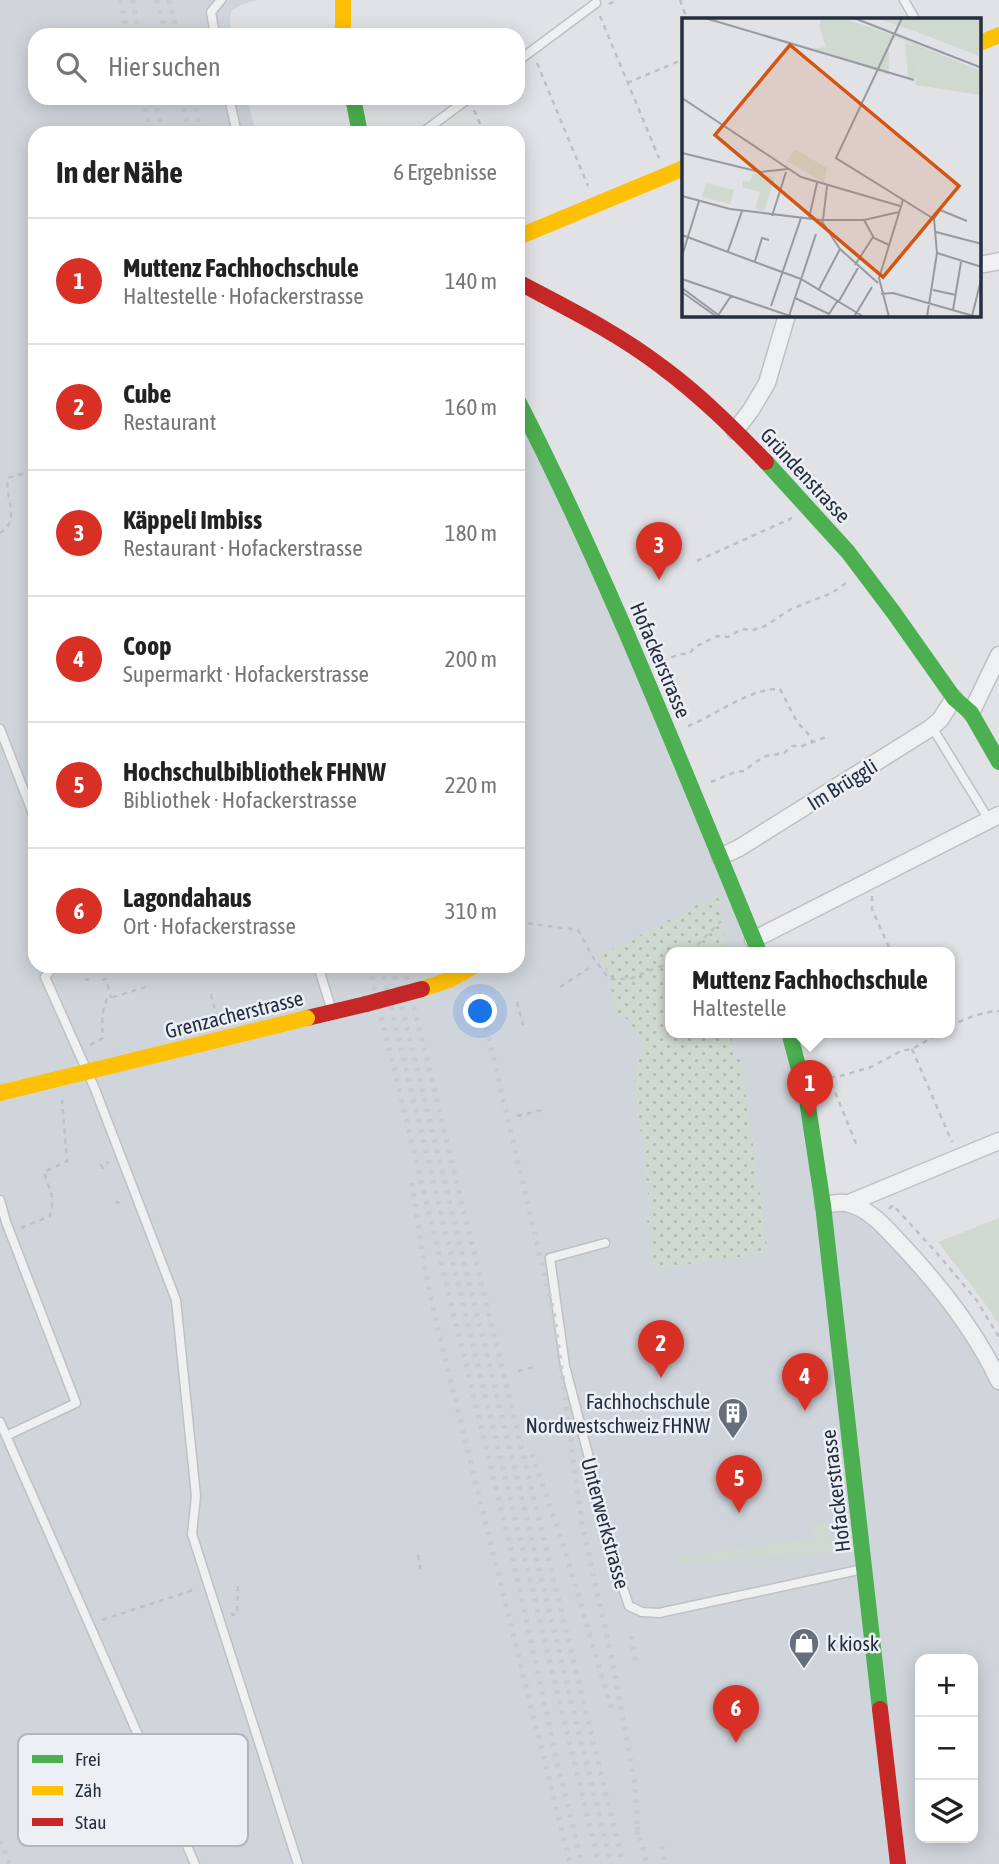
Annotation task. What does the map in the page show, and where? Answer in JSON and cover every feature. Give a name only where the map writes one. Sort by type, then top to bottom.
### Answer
[{"type":"street","points":[[343,0],[343,28]]},
{"type":"street","points":[[982,42],[999,35]]},
{"type":"street","points":[[354,105],[359,126]]},
{"type":"street","points":[[525,234],[682,169]]},
{"type":"street","name":"Gründenstrasse","points":[[525,286],[627,342],[662,366],[735,431],[811,510],[862,571],[954,698],[971,713],[999,762]]},
{"type":"street","points":[[735,431],[767,383],[786,317]]},
{"type":"street","name":"Hofackerstrasse","points":[[525,414],[587,540],[643,669],[756,946],[873,879],[994,818]]},
{"type":"street","points":[[971,713],[999,655]]},
{"type":"street","name":"Im Brüggli","points":[[720,857],[932,727],[940,720],[954,698]]},
{"type":"street","name":"Grenzacherstrasse","points":[[0,1093],[366,1004],[450,980],[462,973]]},
{"type":"street","name":"Hofackerstrasse","points":[[791,1038],[804,1083],[823,1205],[898,1864]]},
{"type":"street","points":[[823,1205],[849,1203],[999,1141]]},
{"type":"street","points":[[849,1203],[874,1217],[947,1296],[999,1381]]},
{"type":"lane","points":[[214,28],[211,12],[221,0]]},
{"type":"lane","points":[[904,0],[914,18]]},
{"type":"lane","points":[[525,56],[597,8]]},
{"type":"lane","points":[[231,105],[235,126]]},
{"type":"lane","points":[[431,126],[460,105]]},
{"type":"lane","points":[[932,727],[994,818]]},
{"type":"lane","points":[[0,729],[28,801]]},
{"type":"lane","points":[[49,973],[46,977],[95,1089],[176,1300],[196,1496],[192,1534],[298,1864]]},
{"type":"lane","points":[[319,973],[332,1011]]},
{"type":"lane","points":[[0,1200],[76,1403],[6,1436]]},
{"type":"lane","name":"Unterwerkstrasse","points":[[605,1244],[550,1258],[565,1366],[629,1606],[642,1612],[659,1614],[865,1568]]},
{"type":"lane","points":[[0,1422],[138,1734]]},
{"type":"lane","points":[[187,1846],[195,1864]]},
{"type":"path","points":[[680,0],[687,18]]},
{"type":"path","points":[[597,8],[666,175]]},
{"type":"path","points":[[536,60],[596,204]]},
{"type":"path","points":[[627,83],[682,60]]},
{"type":"path","points":[[473,107],[481,126]]},
{"type":"path","points":[[0,533],[11,523],[12,512],[6,485],[8,478],[28,472]]},
{"type":"path","points":[[696,561],[811,510]]},
{"type":"path","points":[[643,669],[680,654],[689,654],[695,647],[717,636],[727,636],[742,629],[753,630],[765,625],[791,609],[832,593],[862,571]]},
{"type":"path","points":[[669,734],[751,696],[771,688],[780,688],[797,722],[812,742]]},
{"type":"path","points":[[692,790],[735,772],[744,771],[766,756],[784,753],[792,746],[802,746],[826,737]]},
{"type":"path","points":[[873,879],[872,909],[889,947]]},
{"type":"path","points":[[695,947],[721,921]]},
{"type":"path","points":[[525,923],[578,930],[609,979],[630,979],[665,965]]},
{"type":"path","points":[[560,987],[589,968]]},
{"type":"path","points":[[102,980],[106,979],[111,998]]},
{"type":"path","points":[[135,990],[149,986]]},
{"type":"path","points":[[211,994],[222,1038]]},
{"type":"path","points":[[517,1002],[523,1025]]},
{"type":"path","points":[[955,1023],[986,1011],[999,1011]]},
{"type":"path","points":[[804,1083],[823,1076],[837,1077],[871,1067],[931,1038]]},
{"type":"path","points":[[912,1049],[958,1157]]},
{"type":"path","points":[[823,1076],[831,1082],[857,1146]]},
{"type":"path","points":[[517,1116],[542,1110]]},
{"type":"path","points":[[11,1234],[50,1216],[53,1199],[44,1172],[67,1161]]},
{"type":"path","points":[[103,1169],[102,1165],[109,1163]]},
{"type":"path","points":[[116,1200],[117,1203],[124,1200]]},
{"type":"path","points":[[518,1371],[534,1367]]},
{"type":"path","points":[[418,1555],[421,1572]]},
{"type":"path","points":[[89,1624],[208,1585]]},
{"type":"path","points":[[226,1605],[233,1615],[237,1614],[238,1586]]},
{"type":"shaded area","points":[[0,0],[259,0],[245,3],[231,11],[230,28],[28,28],[28,105],[249,105],[254,126],[28,126],[28,973],[525,973],[525,417],[757,947],[665,947],[665,1038],[790,1038],[823,1205],[849,1203],[919,1263],[999,1381],[999,1864],[0,1864]]},
{"type":"shaded area","points":[[718,894],[725,947],[665,947],[665,1038],[731,1038],[734,1059],[741,1059],[768,1253],[654,1269],[647,1218],[651,1216],[634,1077],[643,1046],[627,1019],[617,1012],[600,956]]},
{"type":"shaded area","points":[[999,1218],[999,1325],[938,1242]]},
{"type":"shaded area","points":[[828,1523],[832,1552],[681,1563],[681,1557],[813,1538],[813,1525]]},
{"type":"railway","points":[[120,0],[126,28]]},
{"type":"railway","points":[[132,0],[138,28]]},
{"type":"railway","points":[[157,0],[164,28]]},
{"type":"railway","points":[[169,0],[176,28]]},
{"type":"railway","points":[[145,105],[149,126]]},
{"type":"railway","points":[[157,105],[161,126]]},
{"type":"railway","points":[[183,105],[188,126]]},
{"type":"railway","points":[[195,105],[199,126]]},
{"type":"railway","points":[[371,973],[512,1554],[582,1864]]},
{"type":"railway","points":[[383,973],[599,1864]]},
{"type":"railway","points":[[394,973],[611,1864]]},
{"type":"railway","points":[[406,973],[623,1864]]},
{"type":"railway","points":[[484,1017],[554,1316],[582,1524],[613,1665],[635,1785],[638,1837]]},
{"type":"railway","points":[[412,1183],[426,1276],[440,1338],[570,1864]]},
{"type":"railway","points":[[532,1454],[563,1544],[612,1711]]},
{"type":"railway","points":[[631,1636],[636,1663]]},
{"type":"railway","points":[[637,1827],[647,1864]]},
{"type":"railway","points":[[0,1841],[10,1864]]},
{"type":"railway","points":[[662,1846],[665,1864]]},
{"type":"traffic: fast","points":[[354,105],[359,126]]},
{"type":"traffic: fast","points":[[525,415],[614,605],[757,947]]},
{"type":"traffic: fast","points":[[766,462],[848,552],[954,698],[971,713],[999,762]]},
{"type":"traffic: fast","points":[[791,1038],[807,1100],[823,1205],[880,1709]]},
{"type":"traffic: slow","points":[[343,0],[343,28]]},
{"type":"traffic: slow","points":[[982,42],[999,35]]},
{"type":"traffic: slow","points":[[525,234],[682,169]]},
{"type":"traffic: slow","points":[[422,989],[462,973]]},
{"type":"traffic: slow","points":[[0,1093],[307,1018]]},
{"type":"traffic: jam","points":[[525,286],[592,322],[645,355],[703,400],[766,462]]},
{"type":"traffic: jam","points":[[366,1004],[422,989]]},
{"type":"traffic: jam","points":[[307,1018],[366,1004]]},
{"type":"traffic: jam","points":[[880,1709],[898,1864]]},
{"type":"place","name":"Käppeli Imbiss","points":[[659,580]]},
{"type":"place","name":"Muttenz Fachhochschule","points":[[810,1118]]},
{"type":"place","name":"Cube","points":[[661,1378]]},
{"type":"place","name":"Coop","points":[[805,1411]]},
{"type":"place","name":"Fachhochschule Nordwestschweiz FHNW","points":[[733,1440]]},
{"type":"place","name":"Hochschulbibliothek FHNW","points":[[739,1513]]},
{"type":"place","name":"k kiosk","points":[[804,1670]]},
{"type":"place","name":"Lagondahaus","points":[[736,1743]]}]
